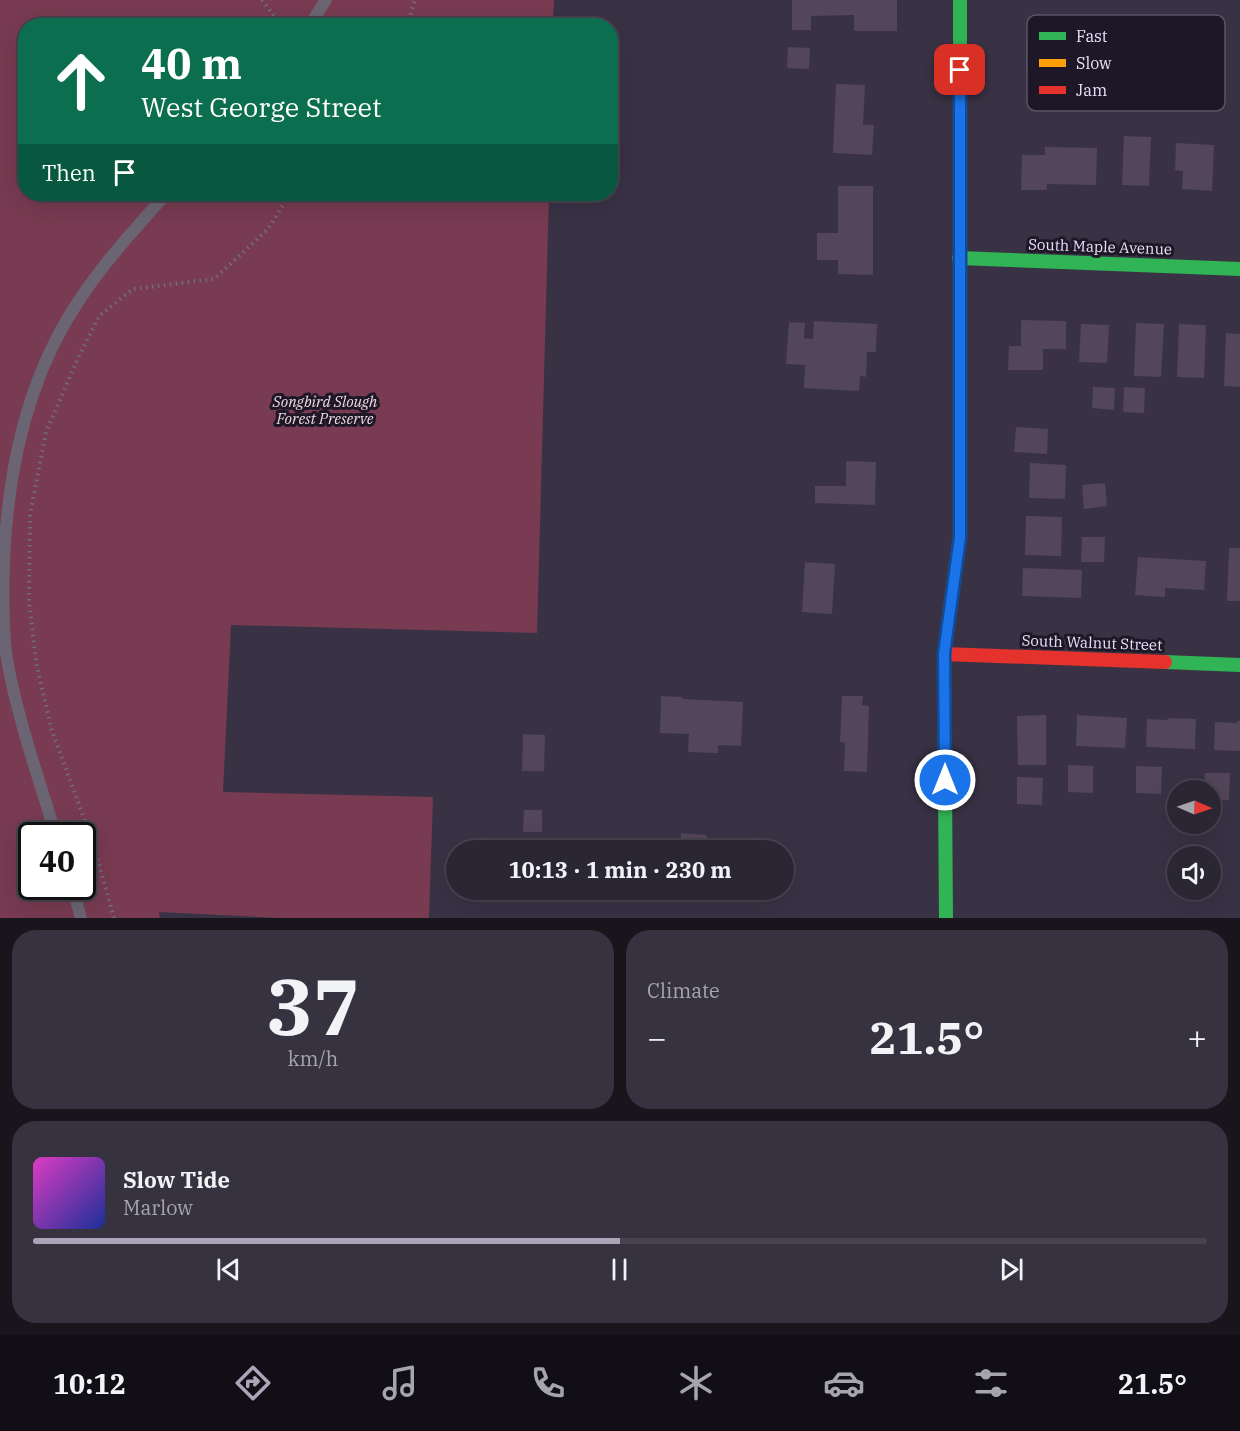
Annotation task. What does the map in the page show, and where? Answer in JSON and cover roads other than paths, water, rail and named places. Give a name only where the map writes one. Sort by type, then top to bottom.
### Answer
[{"type":"street","points":[[946,918],[944,654],[960,537],[960,0]]},
{"type":"street","name":"South Maple Avenue","points":[[959,258],[1240,269]]},
{"type":"street","name":"South Walnut Street","points":[[944,654],[1240,665]]},
{"type":"lane","points":[[314,18],[326,0]]},
{"type":"lane","points":[[52,822],[22,725],[8,664],[2,602],[1,552],[7,490],[18,438],[56,340],[79,300],[107,262],[160,201]]},
{"type":"lane","points":[[76,900],[81,918]]},
{"type":"park label","name":"Songbird Slough Forest Preserve","points":[[325,410]]}]
